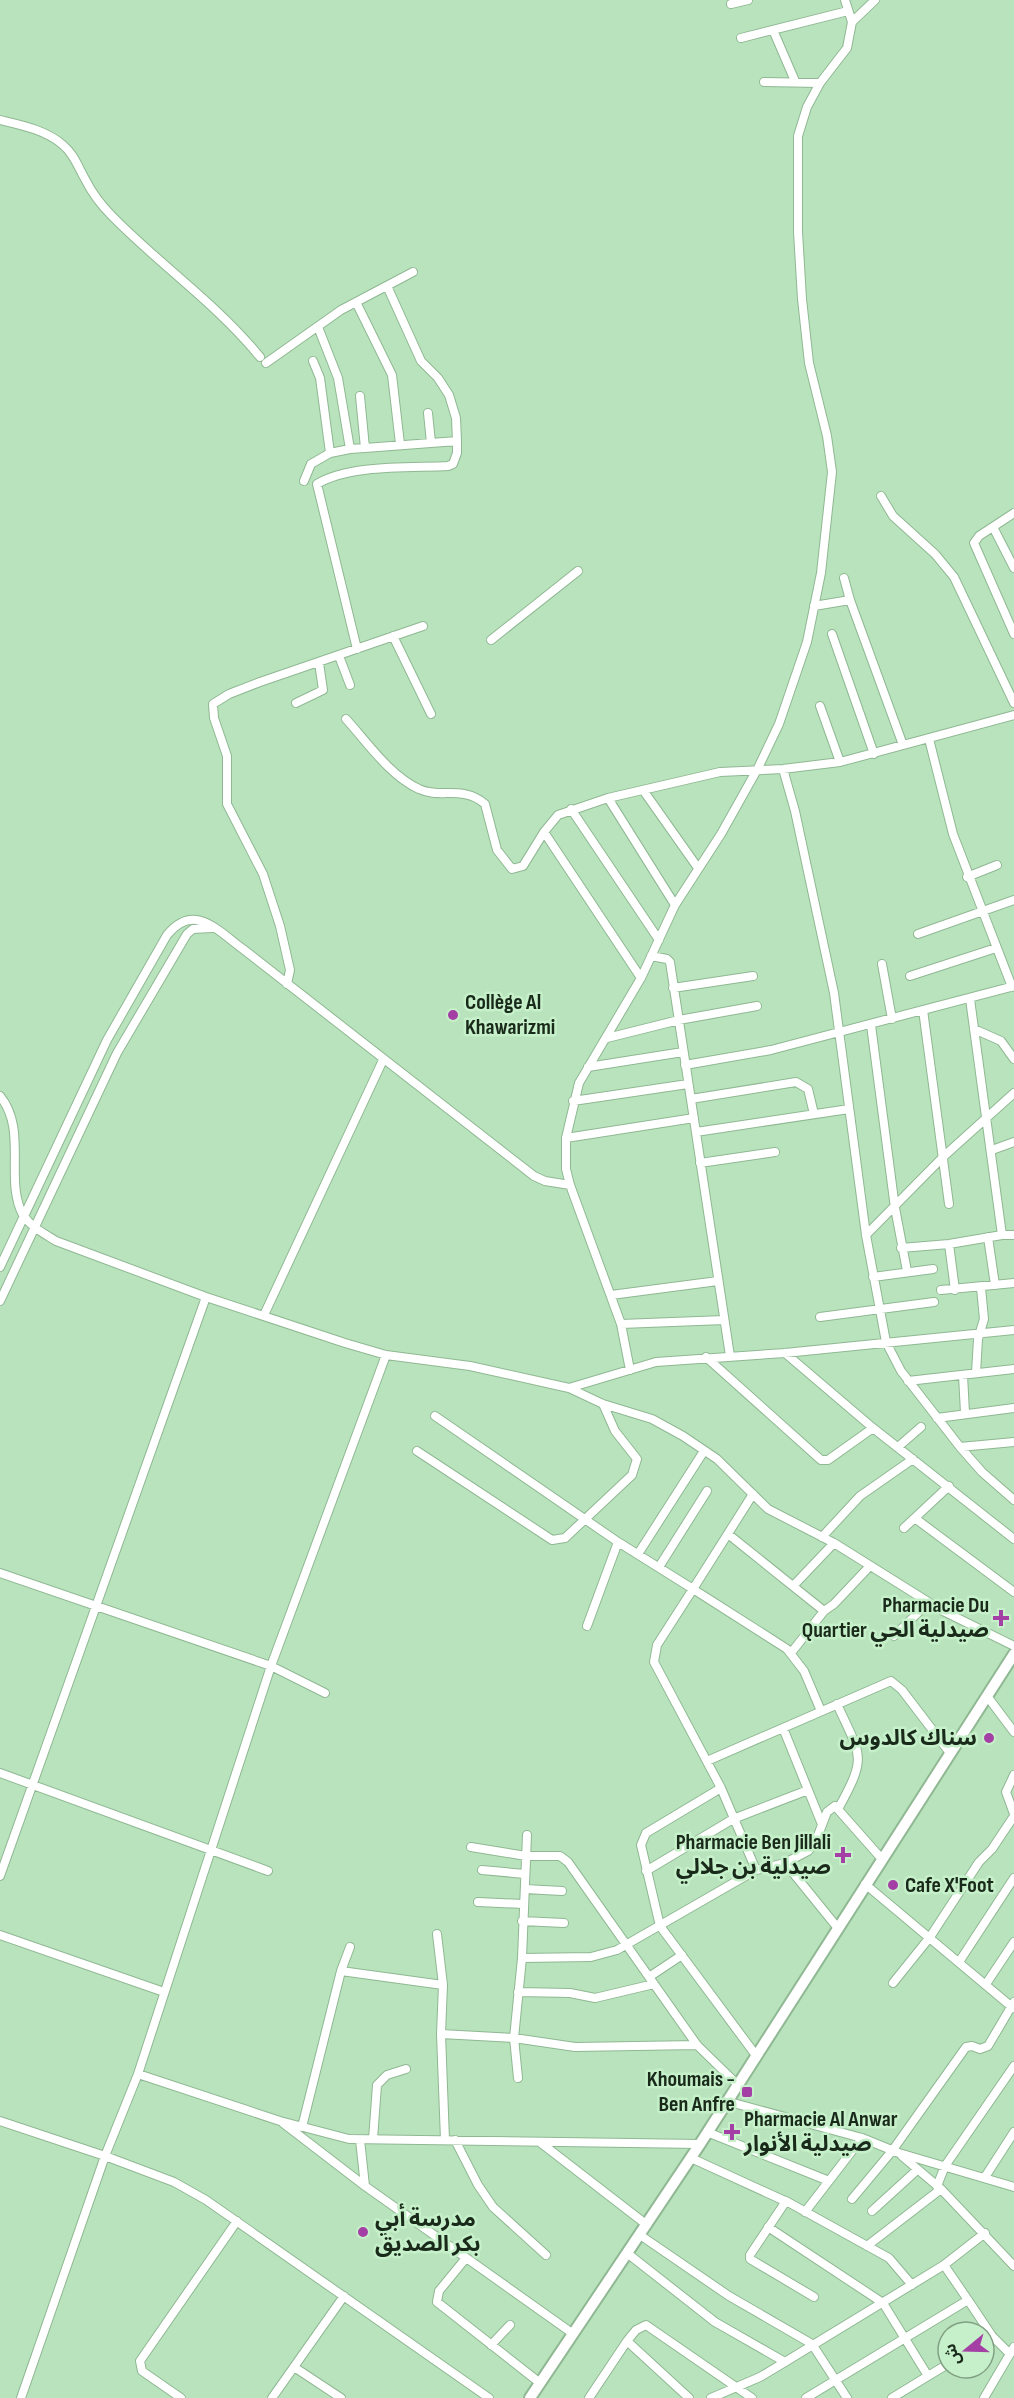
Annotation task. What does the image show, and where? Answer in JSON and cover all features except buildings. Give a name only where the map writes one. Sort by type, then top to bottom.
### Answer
[{"type":"main road","points":[[530,2398],[691,2158],[881,1858],[1014,1654]]},
{"type":"street","points":[[731,4],[748,0]]},
{"type":"street","points":[[630,1370],[621,1324],[570,1185],[566,1169],[566,1138],[573,1101],[588,1067],[641,978],[675,905],[758,768],[779,724],[807,642],[829,518],[832,472],[827,436],[809,363],[802,299],[797,150],[800,125],[820,83],[847,48],[852,22],[845,0]]},
{"type":"street","points":[[852,22],[875,0]]},
{"type":"street","points":[[741,38],[848,11]]},
{"type":"street","points":[[773,30],[795,81]]},
{"type":"street","points":[[764,82],[820,83]]},
{"type":"street","points":[[0,120],[25,126],[63,144],[79,166],[97,198],[111,215],[153,257],[214,308],[263,360],[356,302],[413,272]]},
{"type":"street","points":[[357,649],[317,484],[350,473],[375,469],[448,466],[453,464],[456,456],[456,418],[449,395],[438,378],[421,361],[387,286]]},
{"type":"street","points":[[356,302],[392,375],[400,444]]},
{"type":"street","points":[[318,327],[338,378],[350,449]]},
{"type":"street","points":[[313,361],[320,378],[330,453]]},
{"type":"street","points":[[360,396],[365,448]]},
{"type":"street","points":[[428,413],[431,443]]},
{"type":"street","points":[[304,481],[311,464],[330,453],[400,444],[457,441]]},
{"type":"street","points":[[880,496],[893,516],[935,554],[954,577],[1014,703]]},
{"type":"street","points":[[1014,513],[979,536],[974,543],[1014,634]]},
{"type":"street","points":[[993,527],[1014,568]]},
{"type":"street","points":[[491,640],[578,571]]},
{"type":"street","points":[[844,578],[903,745]]},
{"type":"street","points":[[814,606],[850,600]]},
{"type":"street","points":[[287,984],[290,970],[288,954],[270,895],[249,845],[227,804],[227,756],[212,710],[213,704],[229,694],[423,626]]},
{"type":"street","points":[[832,634],[874,754]]},
{"type":"street","points":[[393,636],[431,714]]},
{"type":"street","points":[[339,656],[350,685]]},
{"type":"street","points":[[296,703],[323,690],[319,663]]},
{"type":"street","points":[[820,706],[840,762]]},
{"type":"street","points":[[346,719],[393,771],[419,790],[458,792],[479,799],[485,804],[497,850],[512,869],[523,866],[548,823],[571,809],[720,772],[758,768],[783,769],[840,762],[1014,715]]},
{"type":"street","points":[[685,1065],[771,1050],[1013,986],[967,877],[943,801],[929,739]]},
{"type":"street","points":[[783,769],[824,938],[866,1235],[886,1342],[894,1361],[908,1381],[960,1447],[982,1472],[1014,1500]]},
{"type":"street","points":[[643,790],[698,868]]},
{"type":"street","points":[[608,798],[675,905]]},
{"type":"street","points":[[571,809],[659,940]]},
{"type":"street","points":[[543,832],[641,978]]},
{"type":"street","points":[[967,877],[997,865]]},
{"type":"street","points":[[918,934],[1014,900]]},
{"type":"street","points":[[0,1268],[23,1215],[57,1151],[107,1040],[167,935],[176,924],[192,918],[201,919],[215,928],[534,1176],[545,1181],[570,1185]]},
{"type":"street","points":[[0,1301],[117,1053],[166,967],[193,929],[215,928]]},
{"type":"street","points":[[910,976],[996,948]]},
{"type":"street","points":[[651,956],[667,959],[670,962],[730,1356]]},
{"type":"street","points":[[882,964],[892,1019]]},
{"type":"street","points":[[673,988],[753,975]]},
{"type":"street","points":[[970,999],[1002,1235]]},
{"type":"street","points":[[607,1038],[679,1020],[757,1006]]},
{"type":"street","points":[[923,1010],[949,1204]]},
{"type":"street","points":[[871,1025],[895,1208],[907,1271]]},
{"type":"street","points":[[974,1029],[1001,1041],[1014,1059]]},
{"type":"street","points":[[588,1067],[683,1052]]},
{"type":"street","points":[[264,1315],[383,1060]]},
{"type":"street","points":[[691,1099],[796,1082],[808,1089],[814,1114]]},
{"type":"street","points":[[573,1101],[688,1084]]},
{"type":"street","points":[[866,1235],[943,1157],[1014,1093]]},
{"type":"street","points":[[0,1096],[10,1111],[13,1122],[18,1192],[23,1215],[34,1228],[56,1241],[206,1297],[345,1343],[386,1355],[481,1368],[569,1388],[603,1404],[660,1423],[727,1468],[768,1509],[834,1543],[928,1603],[1014,1646]]},
{"type":"street","points":[[696,1132],[849,1109]]},
{"type":"street","points":[[566,1138],[694,1118]]},
{"type":"street","points":[[992,1150],[1014,1142]]},
{"type":"street","points":[[700,1163],[775,1152]]},
{"type":"street","points":[[902,1248],[1014,1235]]},
{"type":"street","points":[[988,1237],[994,1285]]},
{"type":"street","points":[[949,1244],[955,1290]]},
{"type":"street","points":[[873,1277],[933,1269]]},
{"type":"street","points":[[611,1296],[718,1281]]},
{"type":"street","points":[[941,1290],[981,1288],[1014,1283]]},
{"type":"street","points":[[976,1373],[984,1319],[981,1288]]},
{"type":"street","points":[[0,1876],[206,1297]]},
{"type":"street","points":[[820,1317],[934,1302]]},
{"type":"street","points":[[621,1324],[724,1320]]},
{"type":"street","points":[[569,1388],[656,1362],[785,1353],[1014,1330]]},
{"type":"street","points":[[785,1353],[873,1428],[1014,1539]]},
{"type":"street","points":[[21,2398],[105,2156],[138,2074],[271,1666],[386,1355]]},
{"type":"street","points":[[706,1358],[821,1460],[828,1460],[873,1428]]},
{"type":"street","points":[[908,1381],[1014,1370]]},
{"type":"street","points":[[963,1375],[964,1413]]},
{"type":"street","points":[[417,1450],[552,1540],[565,1538],[632,1475],[636,1467],[637,1459],[611,1424],[603,1404]]},
{"type":"street","points":[[937,1418],[1014,1408]]},
{"type":"street","points":[[435,1416],[586,1517],[618,1542],[772,1637],[791,1653],[804,1671],[821,1711]]},
{"type":"street","points":[[898,1447],[921,1427]]},
{"type":"street","points":[[960,1447],[1014,1442]]},
{"type":"street","points":[[638,1554],[704,1451]]},
{"type":"street","points":[[822,1537],[860,1496],[913,1459]]},
{"type":"street","points":[[904,1528],[949,1486]]},
{"type":"street","points":[[659,1567],[707,1491]]},
{"type":"street","points":[[753,1494],[657,1645],[654,1662],[721,1788],[756,1870]]},
{"type":"street","points":[[916,1519],[1014,1592]]},
{"type":"street","points":[[728,1534],[824,1611]]},
{"type":"street","points":[[587,1626],[618,1542]]},
{"type":"street","points":[[794,1585],[834,1543]]},
{"type":"street","points":[[791,1653],[824,1611],[834,1604],[869,1567]]},
{"type":"street","points":[[0,1573],[96,1604],[271,1666],[326,1693]]},
{"type":"street","points":[[894,1636],[928,1603]]},
{"type":"street","points":[[707,1761],[891,1682],[902,1690],[950,1753]]},
{"type":"street","points":[[987,1696],[1014,1732]]},
{"type":"street","points":[[837,1704],[860,1759],[856,1776],[838,1809]]},
{"type":"street","points":[[783,1728],[821,1822]]},
{"type":"street","points":[[0,1773],[268,1871]]},
{"type":"street","points":[[893,1983],[930,1937],[979,1862],[992,1849],[1014,1815],[1006,1792],[1014,1775]]},
{"type":"street","points":[[721,1788],[646,1833],[641,1845],[660,1926],[756,2054]]},
{"type":"street","points":[[646,1871],[733,1819],[808,1790]]},
{"type":"street","points":[[522,1958],[591,1957],[627,1945],[756,1870],[785,1863],[808,1851],[815,1842],[821,1822],[830,1808],[838,1809],[881,1858]]},
{"type":"street","points":[[518,2078],[514,2038],[522,1958],[527,1835]]},
{"type":"street","points":[[471,1847],[526,1856],[560,1856],[568,1862],[697,2045],[737,2084]]},
{"type":"street","points":[[785,1863],[837,1927]]},
{"type":"street","points":[[482,1870],[525,1874]]},
{"type":"street","points":[[852,2199],[895,2152],[966,2047],[980,2049],[988,2046],[1013,2006],[865,1884]]},
{"type":"street","points":[[959,1962],[1012,1885]]},
{"type":"street","points":[[525,1888],[562,1891]]},
{"type":"street","points":[[478,1902],[524,1904]]},
{"type":"street","points":[[522,1921],[564,1923]]},
{"type":"street","points":[[437,1934],[443,1985],[441,2034],[445,2140]]},
{"type":"street","points":[[0,1935],[164,1992]]},
{"type":"street","points":[[986,1984],[1014,1942]]},
{"type":"street","points":[[302,2127],[341,1971],[350,1947]]},
{"type":"street","points":[[518,1992],[570,1993],[595,1998],[652,1981],[682,1955]]},
{"type":"street","points":[[341,1971],[443,1985]]},
{"type":"street","points":[[441,2034],[514,2038],[575,2047],[697,2045]]},
{"type":"street","points":[[867,2246],[939,2187],[945,2166],[1014,2066]]},
{"type":"street","points":[[373,2139],[377,2085],[387,2075],[406,2069]]},
{"type":"street","points":[[138,2074],[280,2121],[336,2137],[360,2140],[700,2144]]},
{"type":"street","points":[[726,2101],[862,2138],[895,2152],[1014,2187]]},
{"type":"street","points":[[0,2121],[174,2182],[237,2221],[489,2398]]},
{"type":"street","points":[[280,2121],[365,2186],[572,2333]]},
{"type":"street","points":[[707,2132],[829,2181]]},
{"type":"street","points":[[985,2177],[1014,2132]]},
{"type":"street","points":[[805,2212],[862,2138]]},
{"type":"street","points":[[360,2140],[365,2186]]},
{"type":"street","points":[[455,2140],[477,2185],[493,2207],[546,2255]]},
{"type":"street","points":[[542,2143],[644,2230],[729,2296],[812,2344],[847,2398]]},
{"type":"street","points":[[895,2152],[939,2187],[1014,2266]]},
{"type":"street","points":[[691,2158],[785,2201],[889,2258],[912,2285]]},
{"type":"street","points":[[872,2211],[917,2169]]},
{"type":"street","points":[[785,2201],[750,2255],[750,2259],[814,2297]]},
{"type":"street","points":[[181,2398],[142,2371],[140,2361],[237,2221]]},
{"type":"street","points":[[768,2227],[883,2303],[928,2376]]},
{"type":"street","points":[[711,2398],[760,2377],[883,2303],[944,2265],[985,2233]]},
{"type":"street","points":[[627,2253],[715,2322],[785,2362]]},
{"type":"street","points":[[466,2258],[438,2291],[437,2302],[540,2383]]},
{"type":"street","points":[[944,2265],[981,2320]]},
{"type":"street","points":[[272,2398],[344,2296]]},
{"type":"street","points":[[806,2398],[968,2300]]},
{"type":"street","points":[[491,2345],[510,2325]]},
{"type":"street","points":[[590,2398],[627,2341],[636,2330],[646,2325],[752,2398]]},
{"type":"street","points":[[984,2398],[1012,2351],[996,2339]]},
{"type":"street","points":[[627,2341],[689,2398]]},
{"type":"street","points":[[294,2367],[341,2398]]},
{"type":"street","points":[[892,2398],[936,2371]]},
{"type":"place","name":"Collège Al Khawarizmi","points":[[453,1015]]},
{"type":"place","name":"Pharmacie Du Quartier صيدلية الحي","points":[[1001,1618]]},
{"type":"place","name":"سناك كالدوس","points":[[989,1738]]},
{"type":"place","name":"Pharmacie Ben Jillali صيدلية بن جلالي","points":[[843,1855]]},
{"type":"place","name":"Cafe X'Foot","points":[[893,1885]]},
{"type":"place","name":"Khoumais - Ben Anfre","points":[[747,2092]]},
{"type":"place","name":"Pharmacie Al Anwar صيدلية الأنوار","points":[[732,2132]]},
{"type":"place","name":"مدرسة أبي بكر الصديق","points":[[363,2232]]}]
